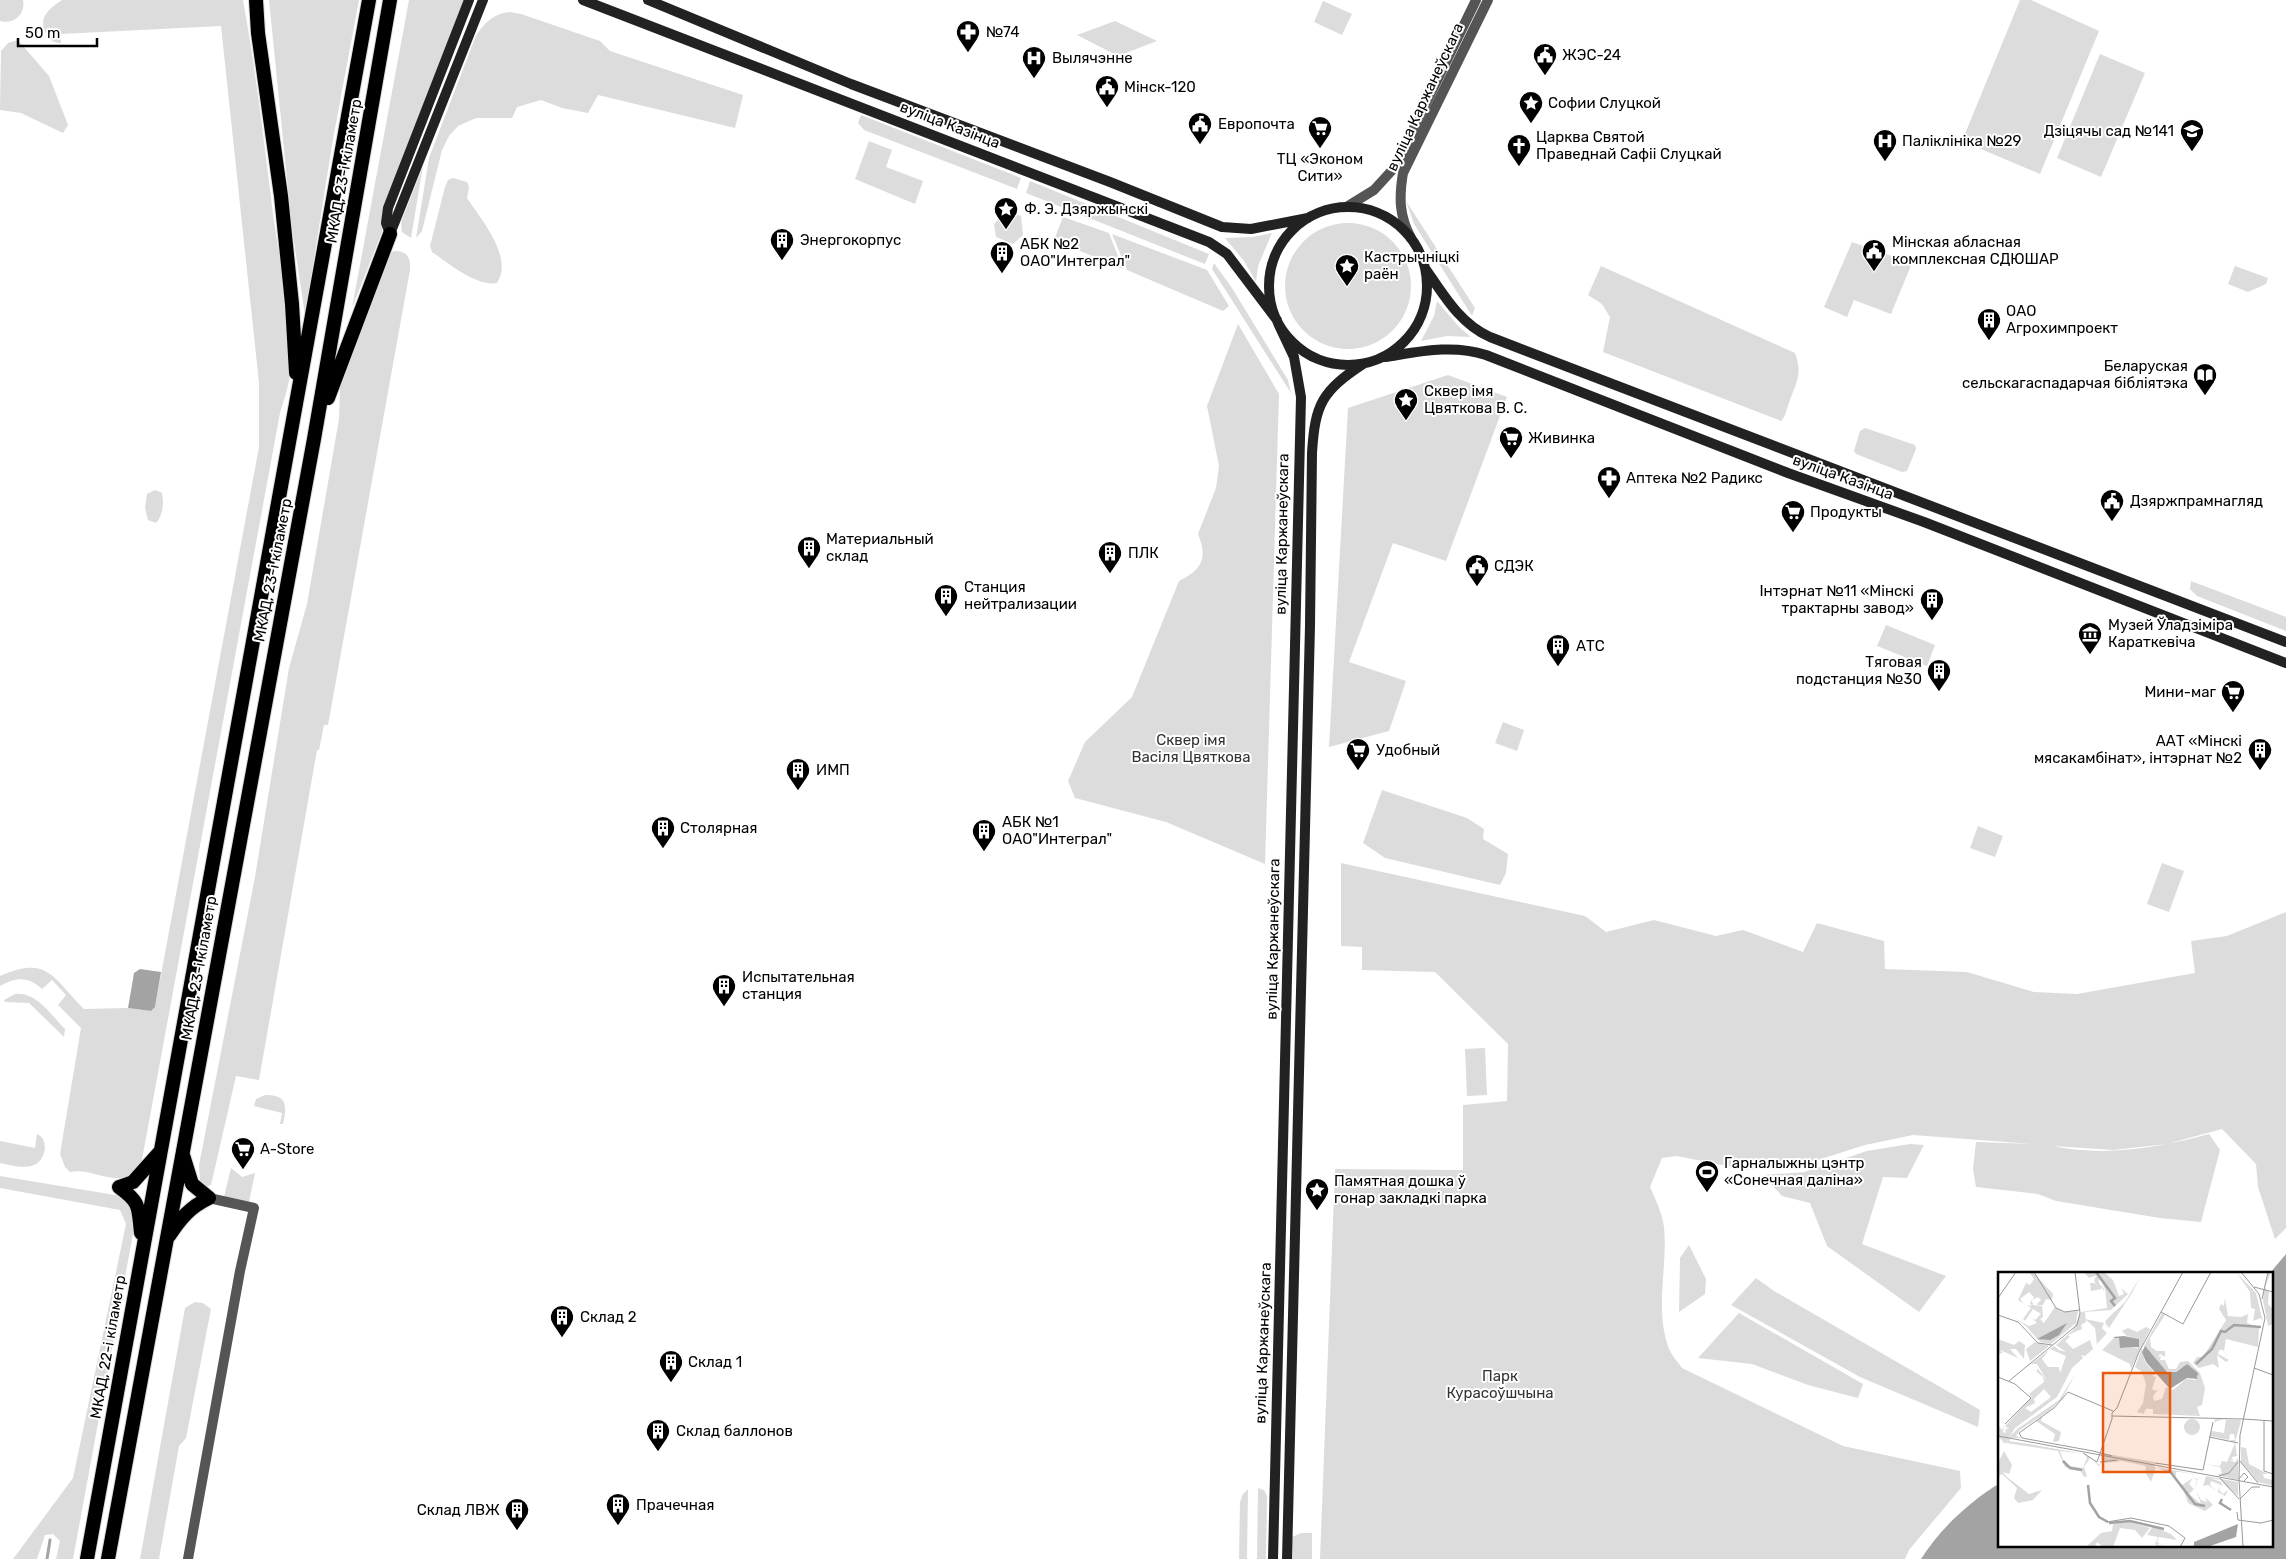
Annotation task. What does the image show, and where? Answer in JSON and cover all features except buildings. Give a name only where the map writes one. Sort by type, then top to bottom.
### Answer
[{"type":"highway","points":[[256,0],[258,33],[281,196],[292,304],[296,363],[296,412]]},
{"type":"highway","name":"МКАД, 23-і кіламетр","points":[[162,1146],[369,0]]},
{"type":"highway","name":"МКАД, 23-і кіламетр","points":[[183,1147],[314,439],[390,0]]},
{"type":"highway","points":[[314,439],[337,371],[390,234]]},
{"type":"highway","points":[[142,1248],[138,1206],[134,1198],[119,1187],[133,1182],[162,1146]]},
{"type":"highway","name":"МКАД, 22-і кіламетр","points":[[87,1559],[162,1146]]},
{"type":"highway","points":[[167,1238],[187,1212],[209,1198],[192,1184],[183,1147]]},
{"type":"highway","points":[[108,1559],[183,1147]]},
{"type":"main road","points":[[390,234],[386,223],[388,208],[469,0]]},
{"type":"main road","name":"вуліца Казінца","points":[[583,0],[1209,242],[1227,254],[1277,322]]},
{"type":"main road","name":"вуліца Казінца","points":[[648,0],[852,84],[1072,167],[1222,227],[1251,229],[1308,218]]},
{"type":"main road","points":[[390,234],[483,3]]},
{"type":"main road","points":[[1348,206],[1365,208],[1386,217],[1411,238],[1420,252],[1425,268],[1427,294],[1420,319],[1404,342],[1385,357],[1363,364],[1338,365],[1312,357],[1293,344],[1277,322],[1270,293],[1273,261],[1284,239],[1308,218],[1329,209],[1348,206]]},
{"type":"main road","name":"вуліца Казінца","points":[[1425,268],[1457,312],[1480,333],[2286,642]]},
{"type":"main road","name":"вуліца Каржанеўскага","points":[[1273,1559],[1301,397],[1294,357],[1277,322]]},
{"type":"main road","name":"вуліца Казінца","points":[[1385,357],[1451,349],[1464,349],[1486,355],[1788,473],[1924,522],[2286,663]]},
{"type":"main road","name":"вуліца Каржанеўскага","points":[[1287,1559],[1310,635],[1313,434],[1320,403],[1333,386],[1363,364]]},
{"type":"main road","points":[[2171,619],[2178,601]]},
{"type":"street","name":"вуліца Каржанеўскага","points":[[1348,206],[1374,190],[1395,167],[1476,0]]},
{"type":"street","name":"вуліца Каржанеўскага","points":[[1411,238],[1403,224],[1401,214],[1400,194],[1403,172],[1488,0]]},
{"type":"street","points":[[188,1559],[240,1271],[254,1208],[209,1198]]},
{"type":"green space","points":[[0,0],[23,0],[21,14],[14,20],[0,21]]},
{"type":"green space","points":[[62,0],[243,0],[256,80],[290,330],[289,380],[280,413],[141,1165],[133,1173],[117,1178],[80,1171],[70,1172],[65,1167],[60,1154],[81,1028],[58,1005],[66,995],[52,980],[42,989],[32,982],[22,979],[0,986],[0,976],[16,970],[39,969],[56,979],[84,1009],[128,1008],[151,1011],[155,1007],[259,447],[259,383],[221,26],[61,34],[61,43],[57,43],[50,39],[43,25],[43,20],[48,11]]},
{"type":"green space","points":[[269,0],[359,0],[333,139],[305,315],[292,229]]},
{"type":"green space","points":[[409,0],[467,0],[383,212],[382,232],[352,308]]},
{"type":"green space","points":[[2020,0],[2031,0],[2099,31],[2040,174],[1962,141]]},
{"type":"green space","points":[[1323,1],[1352,14],[1342,35],[1314,22]]},
{"type":"green space","points":[[510,12],[600,41],[610,51],[743,95],[735,128],[598,95],[588,113],[562,108],[541,100],[517,107],[512,118],[476,118],[458,126],[449,136],[442,150],[422,231],[416,238],[429,158],[475,38],[489,20]]},
{"type":"green space","points":[[1115,21],[1157,41],[1118,56],[1077,35]]},
{"type":"green space","points":[[18,40],[49,76],[68,125],[63,133],[21,113],[0,110],[1,51],[8,43]]},
{"type":"green space","points":[[2100,54],[2145,73],[2101,177],[2057,158]]},
{"type":"green space","points":[[861,115],[1021,178],[1017,189],[864,130],[858,123]]},
{"type":"green space","points":[[869,141],[892,150],[886,167],[923,181],[915,204],[855,179]]},
{"type":"green space","points":[[423,166],[411,238],[402,232],[401,222]]},
{"type":"green space","points":[[453,178],[467,182],[469,187],[467,198],[494,239],[501,262],[501,273],[497,283],[489,283],[472,278],[432,252],[430,246],[445,187],[448,180]]},
{"type":"green space","points":[[1030,181],[1209,254],[1205,264],[1026,193]]},
{"type":"green space","points":[[1406,201],[1475,308],[1472,316],[1414,224]]},
{"type":"green space","points":[[1006,211],[1021,216],[1023,235],[1013,244],[996,237],[994,224]]},
{"type":"green space","points":[[1063,217],[1109,233],[1123,269],[1054,240]]},
{"type":"green space","points":[[1348,223],[1372,228],[1392,242],[1406,262],[1411,286],[1406,310],[1392,330],[1372,344],[1348,349],[1324,344],[1304,330],[1290,310],[1285,286],[1290,262],[1304,242],[1324,228]]},
{"type":"green space","points":[[1272,233],[1258,266],[1256,282],[1244,261],[1225,238],[1253,237]]},
{"type":"green space","points":[[1112,234],[1207,270],[1229,306],[1223,311],[1127,270]]},
{"type":"green space","name":"Мінская абласная комплексная СДЮШАР","points":[[1852,242],[1912,263],[1891,314],[1854,300],[1847,317],[1824,307]]},
{"type":"green space","points":[[394,251],[402,252],[409,258],[410,270],[328,725],[324,725],[319,750],[317,750],[259,1080],[236,1076],[211,1185],[206,1187],[200,1182],[199,1165],[255,877],[289,668],[307,604],[339,419],[340,387],[388,255]]},
{"type":"green space","points":[[1214,263],[1232,288],[1288,380],[1291,393],[1212,269]]},
{"type":"green space","points":[[1601,266],[1795,353],[1798,378],[1783,419],[1781,421],[1603,352],[1610,317],[1602,304],[1588,295]]},
{"type":"green space","points":[[2235,266],[2268,278],[2266,284],[2248,292],[2228,284]]},
{"type":"green space","points":[[1437,301],[1459,327],[1471,337],[1447,336],[1421,341],[1434,316]]},
{"type":"green space","name":"Сквер імя Васіля Цвяткова","points":[[1238,324],[1279,394],[1265,864],[1166,822],[1075,798],[1068,781],[1085,742],[1132,697],[1179,581],[1193,572],[1201,562],[1202,550],[1198,534],[1216,488],[1219,466],[1207,406]]},
{"type":"green space","points":[[1448,375],[1507,397],[1446,561],[1393,543],[1349,662],[1406,681],[1389,731],[1329,747],[1348,408]]},
{"type":"green space","points":[[1865,428],[1915,445],[1916,449],[1907,471],[1902,472],[1856,454],[1854,451],[1860,431]]},
{"type":"green space","points":[[155,490],[162,493],[163,501],[162,513],[156,523],[148,520],[145,508],[147,494]]},
{"type":"green space","points":[[2191,581],[2286,617],[2286,631],[2197,596],[2190,589]]},
{"type":"green space","points":[[1886,625],[1935,645],[1927,666],[1877,646]]},
{"type":"green space","points":[[1503,722],[1524,730],[1517,751],[1495,743]]},
{"type":"green space","points":[[1382,790],[1467,818],[1484,829],[1483,839],[1508,854],[1506,873],[1500,885],[1385,858],[1363,843]]},
{"type":"green space","points":[[1978,826],[2003,836],[1995,857],[1970,848]]},
{"type":"green space","name":"Парк Курасоўшчына","points":[[1341,863],[1585,916],[1606,932],[1654,920],[1716,936],[1743,930],[1803,952],[1817,923],[1884,941],[1885,969],[1967,972],[2034,992],[2077,994],[2195,973],[2191,941],[2227,936],[2286,912],[2286,1228],[2275,1239],[2258,1187],[2256,1164],[2222,1129],[2168,1144],[2209,1134],[2220,1150],[2201,1222],[2160,1218],[2056,1201],[2038,1194],[1976,1187],[1973,1169],[1976,1142],[2032,1144],[1913,1135],[1865,1145],[1799,1166],[1747,1170],[1677,1156],[1662,1158],[1650,1187],[1657,1202],[1664,1227],[1662,1319],[1669,1349],[1672,1354],[1682,1368],[1843,1446],[1960,1471],[1961,1488],[1909,1550],[1905,1559],[1320,1559],[1335,1169],[1463,1170],[1463,1105],[1507,1101],[1508,1044],[1435,972],[1362,970],[1362,947],[1341,946]],"holes":[[[2166,1144],[2112,1151],[2092,1151],[2053,1146],[2113,1150]]]},
{"type":"green space","points":[[2162,863],[2184,871],[2169,912],[2147,904]]},
{"type":"green space","points":[[15,994],[30,996],[43,1005],[65,1029],[64,1037],[29,1003],[5,1002],[4,1000]]},
{"type":"green space","points":[[1485,1048],[1487,1095],[1467,1096],[1465,1049]]},
{"type":"green space","points":[[265,1095],[282,1099],[285,1107],[283,1124],[280,1124],[282,1113],[254,1106],[256,1099]]},
{"type":"green space","points":[[37,1134],[41,1136],[45,1149],[42,1157],[36,1164],[23,1167],[0,1163],[0,1141],[35,1148]]},
{"type":"green space","points":[[1910,1144],[1924,1145],[1907,1178],[1883,1177],[1862,1244],[1946,1276],[1919,1312],[1827,1246],[1810,1203],[1782,1196],[1763,1175],[1804,1172],[1867,1151]]},
{"type":"green space","points":[[231,1168],[242,1177],[255,1173],[249,1202],[224,1197]]},
{"type":"green space","points":[[0,1176],[121,1196],[132,1208],[135,1223],[73,1559],[56,1559],[60,1541],[53,1534],[45,1535],[37,1559],[13,1559],[73,1478],[126,1224],[120,1210],[0,1188]]},
{"type":"green space","points":[[1689,1245],[1706,1279],[1705,1294],[1679,1312],[1680,1258]]},
{"type":"green space","points":[[1756,1278],[1774,1291],[1980,1410],[1978,1427],[1860,1377],[1731,1305]]},
{"type":"green space","points":[[195,1302],[203,1303],[211,1309],[186,1438],[179,1446],[159,1559],[140,1559],[185,1308]]},
{"type":"green space","points":[[1739,1313],[1863,1384],[1858,1398],[1808,1385],[1752,1364],[1698,1358]]},
{"type":"green space","points":[[1258,1488],[1264,1490],[1267,1496],[1266,1559],[1257,1559]]},
{"type":"green space","points":[[1248,1489],[1247,1559],[1239,1559],[1240,1502],[1243,1494]]},
{"type":"green space","points":[[1301,1533],[1312,1533],[1312,1559],[1292,1559],[1292,1537]]},
{"type":"shaded area","points":[[140,969],[161,972],[155,1007],[151,1011],[128,1008],[134,973]]},
{"type":"shaded area","points":[[2286,1254],[2286,1559],[1921,1559],[1937,1537],[1956,1517],[1998,1484],[1998,1546],[2274,1546],[2274,1272],[2271,1272]]},
{"type":"waterway","points":[[47,1559],[50,1540]]},
{"type":"place","name":"№74","points":[[968,53]]},
{"type":"place","name":"ЖЭС-24","points":[[1545,76]]},
{"type":"place","name":"Вылячэнне","points":[[1034,79]]},
{"type":"place","name":"Мінск-120","points":[[1107,108]]},
{"type":"place","name":"Софии Слуцкой","points":[[1531,124]]},
{"type":"place","name":"Европочта","points":[[1200,145]]},
{"type":"place","name":"ТЦ «Эконом Сити»","points":[[1320,149]]},
{"type":"place","name":"Дзіцячы сад №141","points":[[2192,152]]},
{"type":"place","name":"Паліклініка №29","points":[[1885,162]]},
{"type":"place","name":"Царква Святой Праведнай Сафіі Слуцкай","points":[[1519,167]]},
{"type":"place","name":"Ф. Э. Дзяржынскі","points":[[1006,230]]},
{"type":"place","name":"Энергокорпус","points":[[782,261]]},
{"type":"place","name":"Мінская абласная комплексная СДЮШАР","points":[[1874,272]]},
{"type":"place","name":"АБК №2 ОАО\"Интеграл\"","points":[[1002,274]]},
{"type":"place","name":"Кастрычніцкі раён","points":[[1347,287]]},
{"type":"place","name":"ОАО Агрохимпроект","points":[[1989,341]]},
{"type":"place","name":"Беларуская сельскагаспадарчая бібліятэка","points":[[2205,396]]},
{"type":"place","name":"Сквер імя Цвяткова В. С.","points":[[1406,421]]},
{"type":"place","name":"Живинка","points":[[1511,459]]},
{"type":"place","name":"Аптека №2 Радикс","points":[[1609,499]]},
{"type":"place","name":"Дзяржпрамнагляд","points":[[2112,522]]},
{"type":"place","name":"Продукты","points":[[1793,533]]},
{"type":"place","name":"Материальный склад","points":[[809,569]]},
{"type":"place","name":"ПЛК","points":[[1110,574]]},
{"type":"place","name":"СДЭК","points":[[1477,587]]},
{"type":"place","name":"Станция нейтрализации","points":[[946,617]]},
{"type":"place","name":"Інтэрнат №11 «Мінскі трактарны завод»","points":[[1932,621]]},
{"type":"place","name":"Музей Ўладзіміра Караткевіча","points":[[2090,655]]},
{"type":"place","name":"АТС","points":[[1558,667]]},
{"type":"place","name":"Тяговая подстанция №30","points":[[1939,692]]},
{"type":"place","name":"Мини-маг","points":[[2233,713]]},
{"type":"place","name":"Удобный","points":[[1358,771]]},
{"type":"place","name":"ААТ «Мінскі мясакамбінат», інтэрнат №2","points":[[2260,771]]},
{"type":"place","name":"ИМП","points":[[798,791]]},
{"type":"place","name":"Столярная","points":[[663,849]]},
{"type":"place","name":"АБК №1 ОАО\"Интеграл\"","points":[[984,852]]},
{"type":"place","name":"Испытательная станция","points":[[724,1007]]},
{"type":"place","name":"A-Store","points":[[243,1170]]},
{"type":"place","name":"Гарналыжны цэнтр «Сонечная даліна»","points":[[1707,1193]]},
{"type":"place","name":"Памятная дошка ў гонар закладкі парка","points":[[1317,1211]]},
{"type":"place","name":"Склад 2","points":[[562,1338]]},
{"type":"place","name":"Склад 1","points":[[671,1383]]},
{"type":"place","name":"Склад баллонов","points":[[658,1452]]},
{"type":"place","name":"Прачечная","points":[[618,1526]]},
{"type":"place","name":"Склад ЛВЖ","points":[[517,1531]]}]
